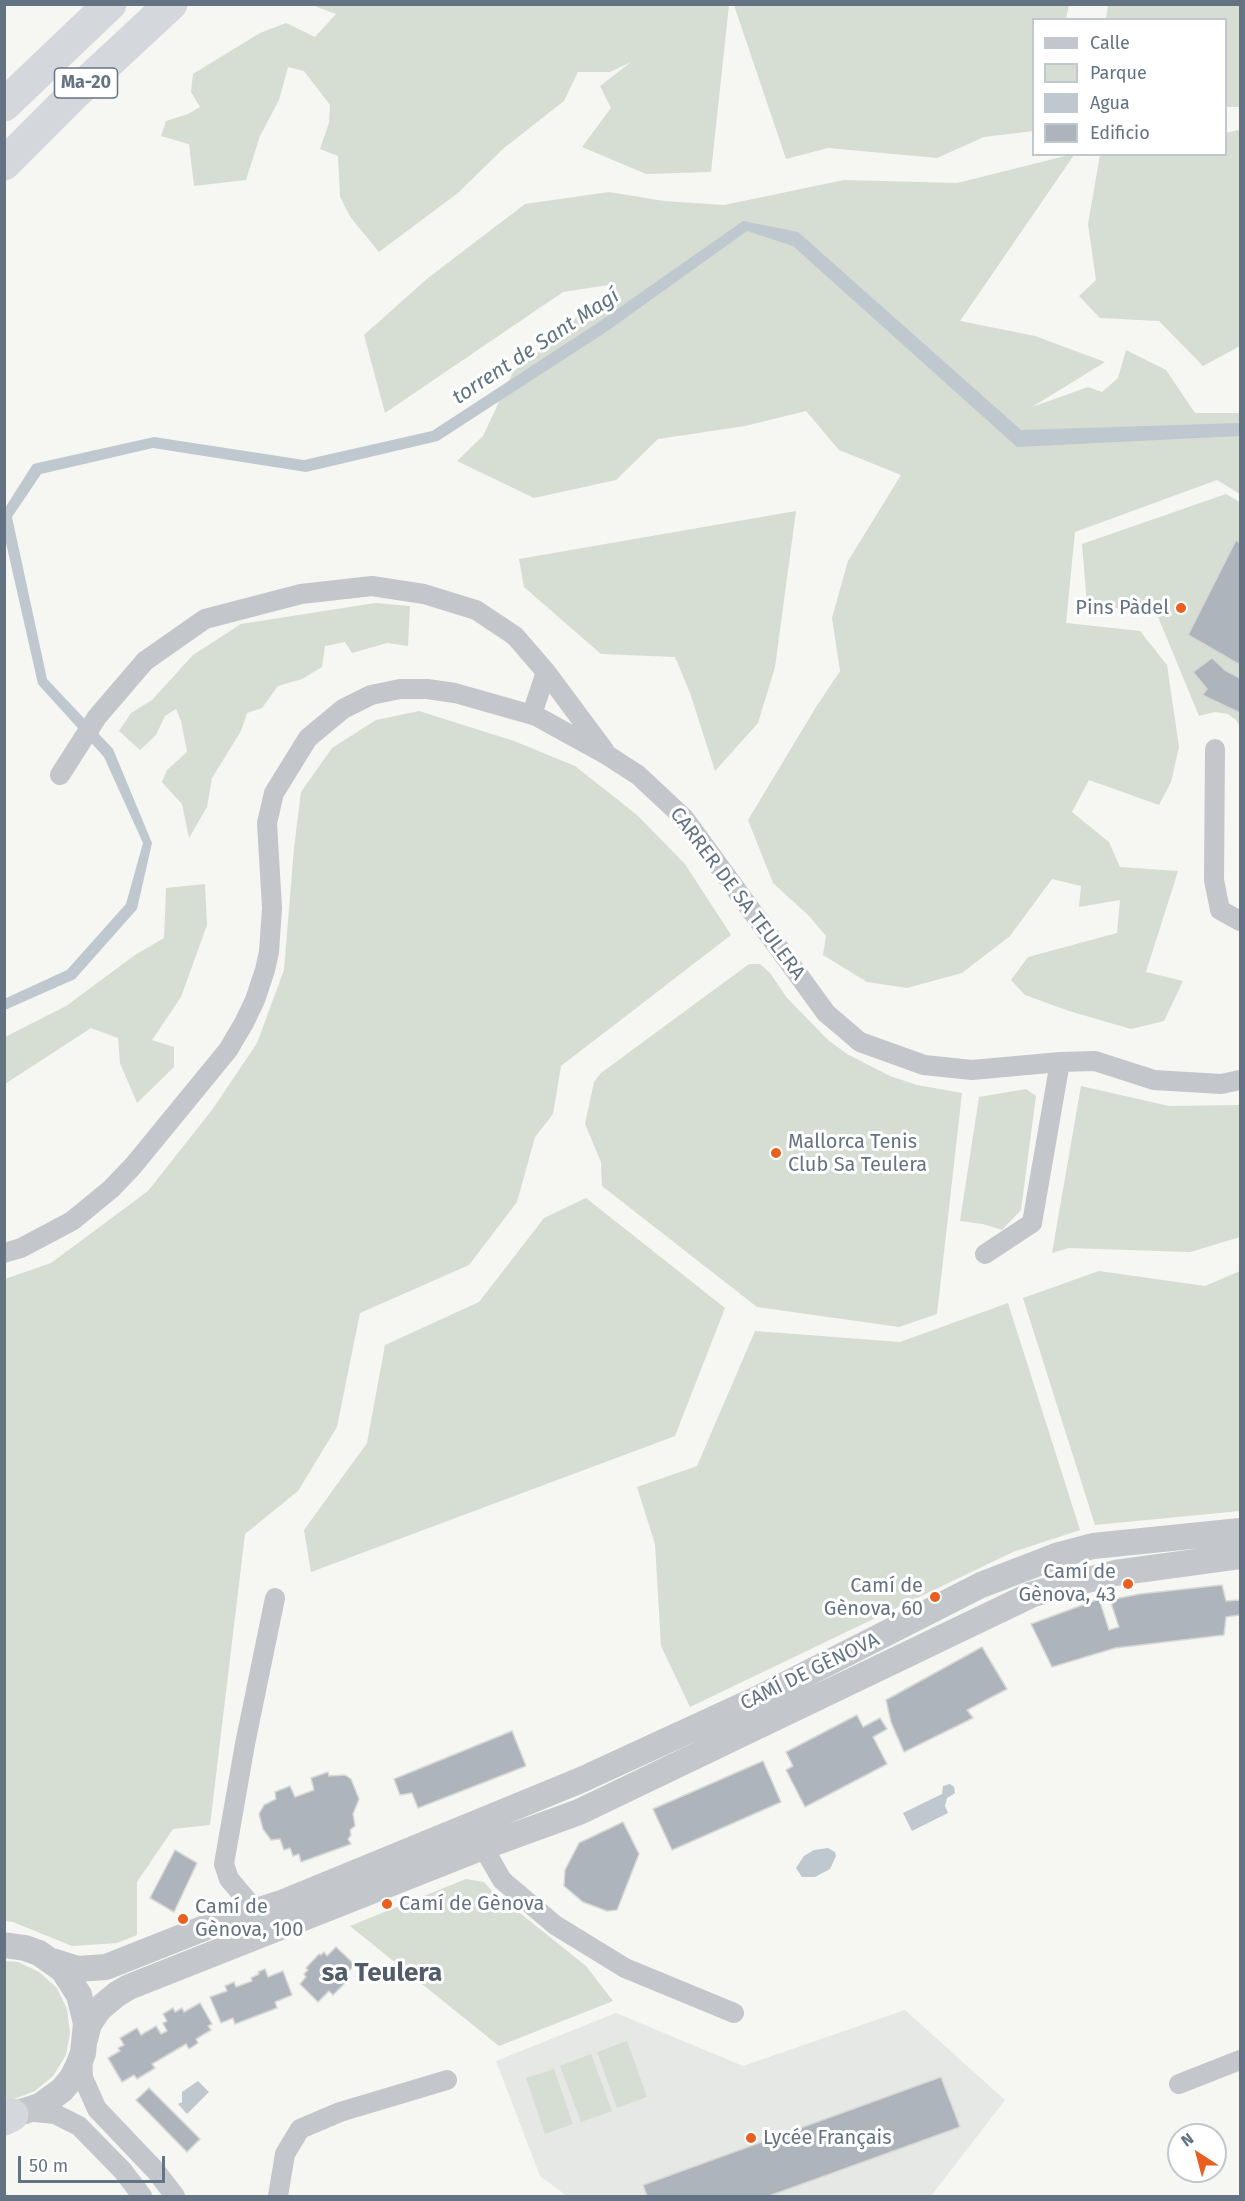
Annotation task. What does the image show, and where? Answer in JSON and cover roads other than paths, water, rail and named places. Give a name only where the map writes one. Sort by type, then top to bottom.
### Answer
[{"type":"highway","name":"Ma-20","points":[[4,105],[110,4]]},
{"type":"highway","name":"Ma-20","points":[[4,164],[72,96],[171,4]]},
{"type":"street","points":[[60,776],[97,717],[145,661],[205,619],[301,594],[372,586],[424,594],[476,610],[515,636],[546,672],[607,755]]},
{"type":"street","points":[[532,714],[546,672]]},
{"type":"street","name":"CARRER DE SA TEULERA","points":[[4,1253],[21,1248],[72,1221],[111,1189],[133,1166],[228,1050],[244,1023],[265,970],[269,952],[272,908],[267,823],[274,793],[308,738],[352,704],[371,695],[400,689],[427,688],[455,693],[532,714],[607,755],[638,775],[684,818],[826,1013],[860,1042],[924,1065],[972,1070],[1095,1061],[1154,1080],[1221,1084],[1240,1080]]},
{"type":"street","points":[[1215,749],[1214,880],[1220,910],[1240,921]]},
{"type":"street","points":[[985,1254],[1032,1223],[1060,1062]]},
{"type":"street","name":"CAMÍ DE GÈNOVA","points":[[52,1961],[76,1970],[106,1967],[207,1927],[257,1912],[581,1780],[759,1698],[992,1581],[1059,1555],[1093,1546],[1240,1530]]},
{"type":"street","name":"CAMÍ DE GÈNOVA","points":[[12,2115],[40,2106],[62,2090],[72,2078],[94,2015],[107,2001],[123,1990],[483,1847],[579,1812],[1033,1594],[1115,1574],[1240,1556]]},
{"type":"street","points":[[257,1912],[229,1879],[224,1864],[245,1744],[275,1598]]},
{"type":"street","points":[[483,1847],[502,1880],[555,1925],[625,1968],[734,2013]]},
{"type":"street","points":[[4,1945],[25,1948],[52,1961],[63,1970],[79,1995],[86,2023],[83,2079],[97,2109],[155,2170],[175,2196]]},
{"type":"street","points":[[1179,2084],[1240,2060]]},
{"type":"street","points":[[278,2196],[285,2154],[300,2129],[340,2112],[447,2080]]},
{"type":"street","points":[[12,2115],[55,2114],[79,2126],[123,2171],[142,2196]]},
{"type":"water","points":[[743,221],[798,232],[1021,430],[1240,423],[1240,436],[1017,447],[793,246],[747,231],[606,332],[438,441],[306,472],[153,448],[41,474],[12,517],[47,679],[113,749],[152,843],[137,909],[75,979],[5,1010],[4,999],[67,970],[126,904],[143,843],[104,757],[38,684],[4,534],[5,508],[33,464],[154,437],[304,460],[432,431],[596,324]]},
{"type":"water","points":[[950,1784],[954,1787],[955,1793],[947,1798],[945,1806],[948,1813],[912,1831],[903,1813],[942,1794],[943,1786]]},
{"type":"water","points":[[828,1848],[835,1852],[836,1856],[830,1869],[815,1877],[802,1877],[796,1868],[804,1856],[814,1850]]},
{"type":"water","points":[[198,2081],[209,2092],[187,2114],[178,2104],[182,2102],[182,2092]]},
{"type":"place","name":"Pins Pàdel","points":[[1181,608]]},
{"type":"place","name":"Mallorca Tenis Club Sa Teulera","points":[[776,1153]]},
{"type":"place","name":"Camí de Gènova, 43","points":[[1128,1584]]},
{"type":"place","name":"Camí de Gènova, 60","points":[[935,1597]]},
{"type":"place","name":"Camí de Gènova","points":[[387,1904]]},
{"type":"place","name":"Camí de Gènova, 100","points":[[183,1919]]},
{"type":"place","name":"Lycée Français","points":[[751,2138]]},
{"type":"district","name":"sa Teulera","points":[[382,1974]]},
{"type":"water label","name":"torrent de Sant Magí","points":[[536,347]]}]
